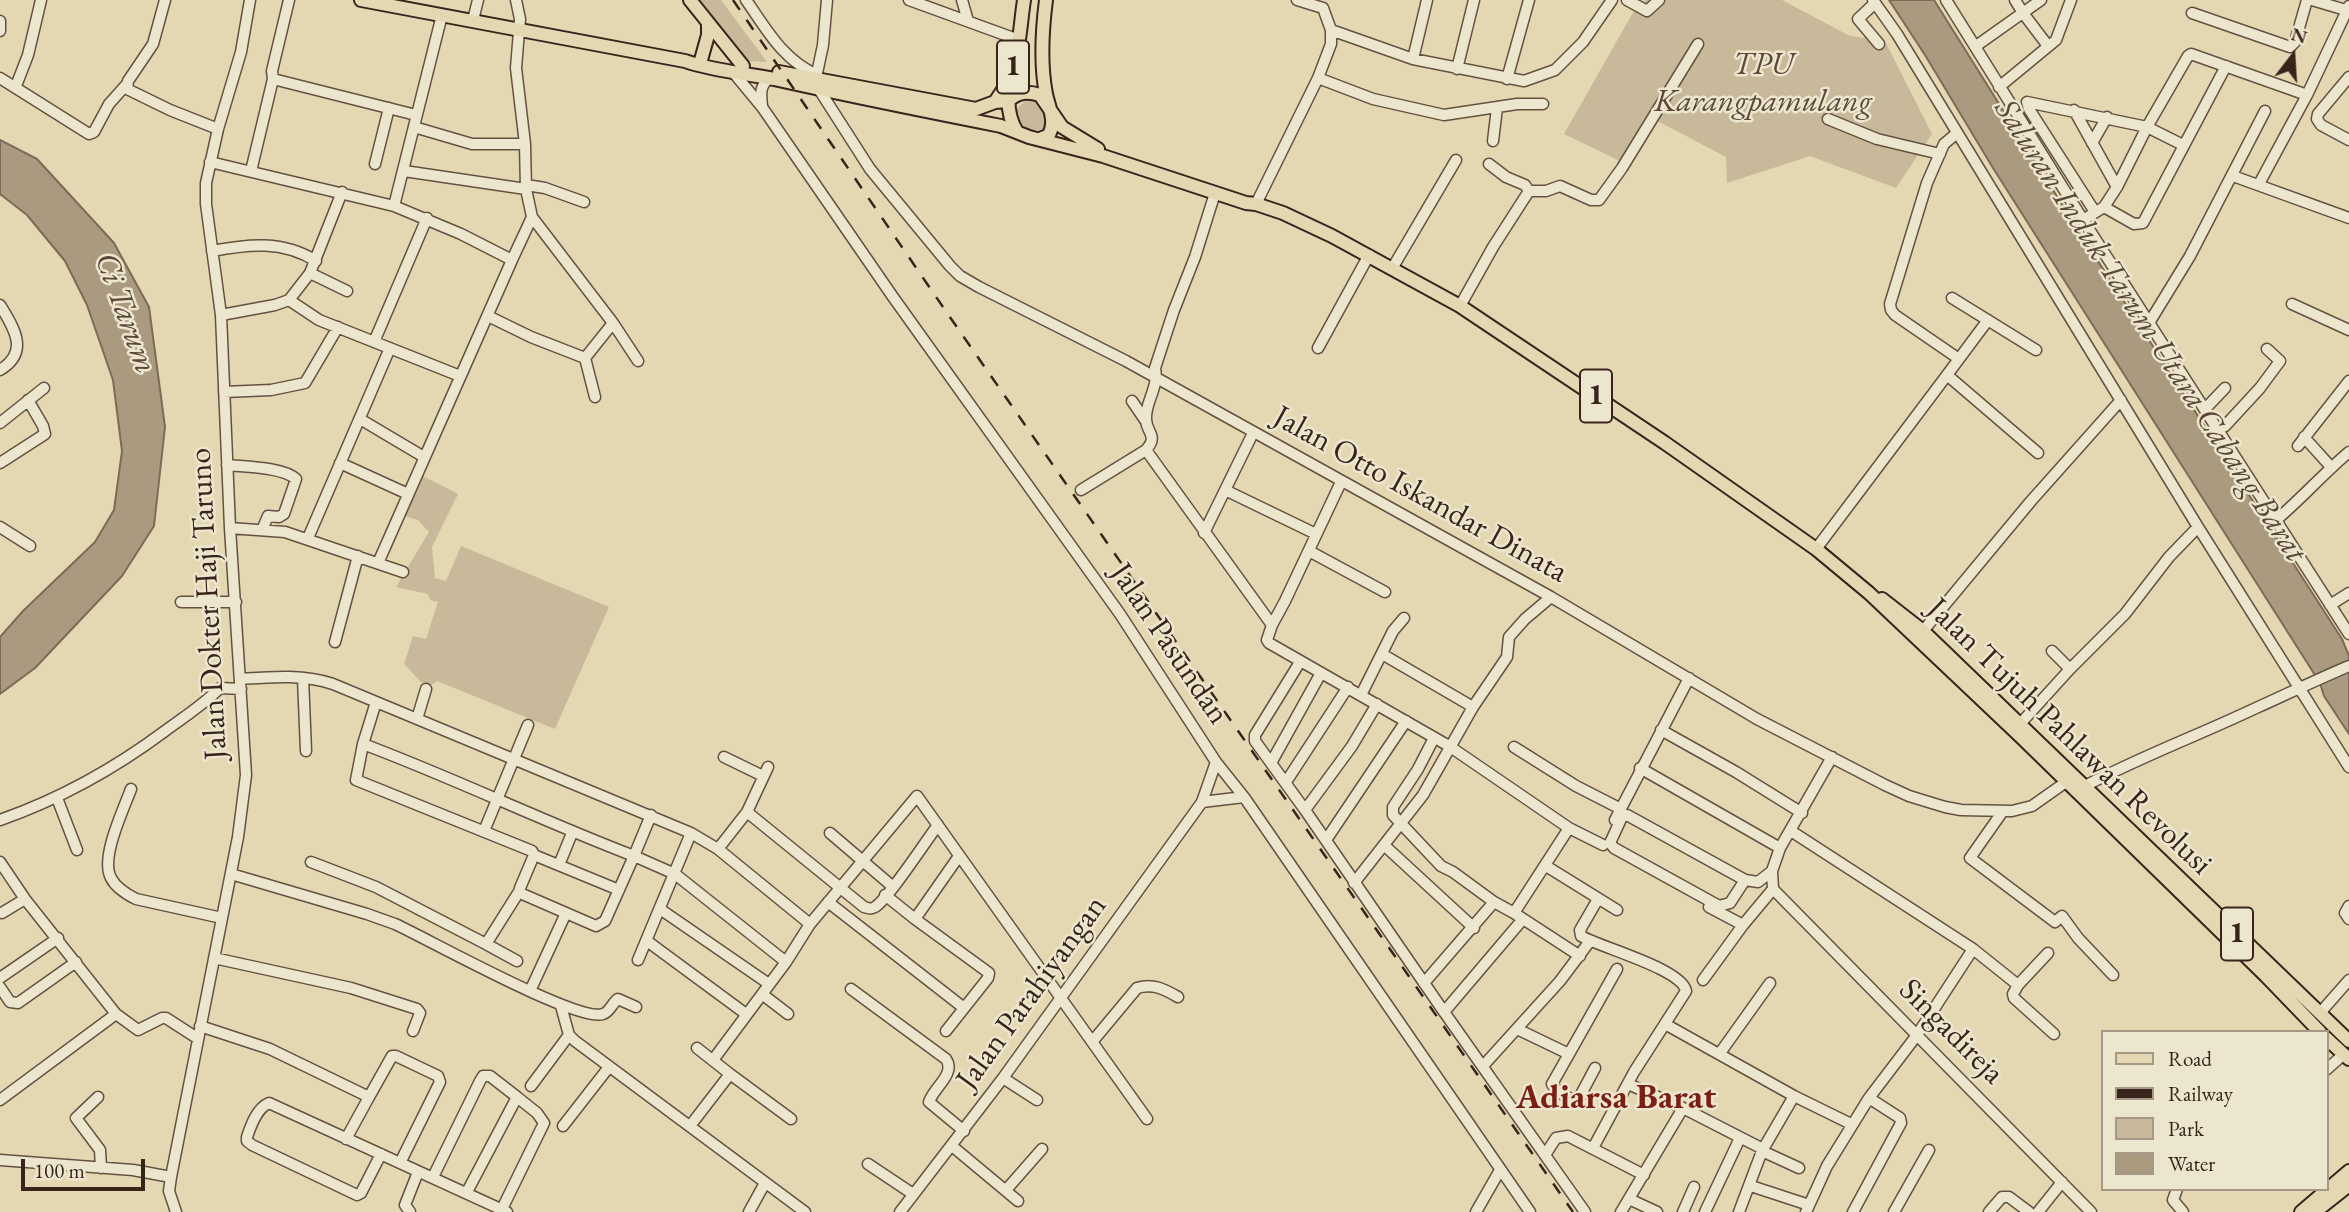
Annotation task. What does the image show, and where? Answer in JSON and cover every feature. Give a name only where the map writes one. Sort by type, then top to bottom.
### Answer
[{"type":"main road","name":"Jalan Tujuh Pahlawan Revolusi","points":[[361,0],[685,61],[960,107],[976,109],[995,102],[1008,101]]},
{"type":"main road","points":[[691,0],[738,69]]},
{"type":"main road","name":"1","points":[[1017,132],[1010,119],[1008,101],[1024,0]]},
{"type":"main road","name":"1","points":[[1046,0],[1041,54],[1051,113]]},
{"type":"main road","points":[[701,60],[708,35],[708,23]]},
{"type":"main road","name":"Jalan Tujuh Pahlawan Revolusi","points":[[685,61],[701,60],[770,78],[817,82],[1001,126],[1155,177],[1256,204],[1307,224],[1392,267],[1460,306],[1665,443],[1816,549],[1869,593],[2266,976],[2318,1030]]},
{"type":"main road","points":[[995,102],[1010,79]]},
{"type":"main road","points":[[1008,101],[1014,95],[1031,92],[1044,98],[1051,113],[1052,131],[1042,138]]},
{"type":"main road","name":"Jalan Tujuh Pahlawan Revolusi","points":[[1051,113],[1062,127],[1105,153],[1249,197],[1256,204]]},
{"type":"main road","name":"Jalan Tujuh Pahlawan Revolusi","points":[[1869,593],[1888,601],[1923,631],[2349,1041]]},
{"type":"main road","points":[[2328,1040],[2346,1057]]},
{"type":"main road","points":[[2328,1189],[2349,1171]]},
{"type":"main road","points":[[2315,1212],[2349,1185]]},
{"type":"main road","points":[[2301,1212],[2326,1191]]},
{"type":"street","points":[[16,86],[28,55],[41,0]]},
{"type":"street","points":[[0,78],[89,134],[94,132],[108,104],[126,85],[153,44],[165,0]]},
{"type":"street","name":"Jalan Dokter Haji Taruno","points":[[173,1209],[169,1191],[171,1177],[231,874],[246,775],[230,528],[221,315],[206,204],[206,183],[218,128],[242,52],[250,0]]},
{"type":"street","points":[[251,172],[289,0]]},
{"type":"street","points":[[473,20],[478,0]]},
{"type":"street","points":[[516,0],[516,68],[525,144],[526,187],[532,217],[638,361]]},
{"type":"street","points":[[746,0],[781,51],[817,82]]},
{"type":"street","points":[[817,82],[827,0]]},
{"type":"street","points":[[909,0],[1018,40]]},
{"type":"street","points":[[962,0],[968,21]]},
{"type":"street","points":[[1256,204],[1318,78],[1331,44],[1331,30],[1324,4],[1297,0]]},
{"type":"street","points":[[1413,59],[1427,0]]},
{"type":"street","points":[[1457,69],[1474,0]]},
{"type":"street","points":[[1507,79],[1529,0]]},
{"type":"street","points":[[1331,30],[1413,59],[1524,81],[1555,70],[1583,42],[1612,0]]},
{"type":"street","points":[[1627,0],[1647,11],[1659,0]]},
{"type":"street","points":[[1946,0],[2083,220],[2349,634]]},
{"type":"street","points":[[2015,0],[2048,46]]},
{"type":"street","points":[[1976,46],[2041,0]]},
{"type":"street","points":[[1999,87],[2059,34],[2071,0]]},
{"type":"street","points":[[2192,13],[2290,47],[2295,42],[2310,0],[2348,9],[2307,95],[2259,184]]},
{"type":"street","points":[[1879,44],[1861,13],[1874,1],[1897,34],[2198,527],[2349,766]]},
{"type":"street","points":[[394,206],[442,15]]},
{"type":"street","points":[[0,21],[0,31]]},
{"type":"street","points":[[1529,191],[1546,191],[1560,186],[1591,200],[1599,200],[1622,168],[1698,44]]},
{"type":"street","points":[[2083,220],[2099,210],[2117,187],[2147,127],[2188,56],[2192,54],[2307,95]]},
{"type":"street","points":[[2183,145],[2147,127],[2027,102],[2029,110],[2099,210],[2134,224],[2143,223],[2226,66]]},
{"type":"street","name":"Jalan Pasundan","points":[[738,69],[893,297],[1120,614],[1216,762],[1244,797],[1530,1212]]},
{"type":"street","points":[[2349,77],[2317,118],[2322,125],[2349,140]]},
{"type":"street","points":[[762,107],[760,89],[770,78]]},
{"type":"street","points":[[1318,78],[1373,99],[1444,115],[1517,104],[1543,104]]},
{"type":"street","points":[[273,79],[416,116]]},
{"type":"street","name":"Jalan Otto Iskandar Dinata","points":[[817,82],[870,169],[960,276],[1157,378],[1551,597],[1757,719],[1885,785],[1928,802],[1961,810],[2003,811],[2032,806],[2066,782]]},
{"type":"street","points":[[126,85],[130,92],[150,102],[218,128]]},
{"type":"street","points":[[375,164],[389,108]]},
{"type":"street","points":[[1493,141],[1497,108]]},
{"type":"street","points":[[2074,110],[2117,187]]},
{"type":"street","points":[[2149,323],[2190,256],[2265,111]]},
{"type":"street","points":[[2092,144],[2107,117]]},
{"type":"street","points":[[1828,118],[1877,139],[1940,155]]},
{"type":"street","points":[[414,127],[472,144],[525,144]]},
{"type":"street","points":[[1957,133],[1948,139],[1927,183],[1890,304],[1895,315],[1959,359]]},
{"type":"street","points":[[1392,267],[1456,160]]},
{"type":"street","points":[[210,162],[394,206],[426,218],[512,260]]},
{"type":"street","points":[[1489,164],[1506,177],[1525,185],[1529,191]]},
{"type":"street","points":[[404,171],[545,188],[584,202]]},
{"type":"street","points":[[2233,176],[2349,218]]},
{"type":"street","points":[[1460,306],[1529,191]]},
{"type":"street","points":[[221,315],[289,300],[316,261],[342,192]]},
{"type":"street","points":[[1145,420],[1157,378],[1155,368],[1215,193]]},
{"type":"street","points":[[379,563],[532,217]]},
{"type":"street","points":[[374,342],[426,218]]},
{"type":"street","points":[[212,251],[239,246],[271,245],[294,250],[316,261]]},
{"type":"street","points":[[1318,348],[1369,255]]},
{"type":"street","points":[[310,273],[347,291]]},
{"type":"street","points":[[1952,298],[2036,350]]},
{"type":"street","points":[[289,300],[319,320],[460,376]]},
{"type":"street","points":[[2292,304],[2349,330]]},
{"type":"street","points":[[0,306],[14,328],[17,350],[14,359],[0,370]]},
{"type":"street","points":[[488,316],[531,337],[585,358]]},
{"type":"street","points":[[1816,549],[1988,320]]},
{"type":"street","points":[[585,358],[612,323]]},
{"type":"street","points":[[225,392],[271,390],[305,383],[338,327]]},
{"type":"street","points":[[308,538],[390,348]]},
{"type":"street","points":[[2218,430],[2225,426],[2260,388],[2280,361],[2267,349]]},
{"type":"street","points":[[585,358],[595,397]]},
{"type":"street","points":[[1947,375],[2038,453]]},
{"type":"street","points":[[2331,467],[2301,442],[2349,381]]},
{"type":"street","points":[[0,422],[44,388]]},
{"type":"street","points":[[2205,409],[2225,388]]},
{"type":"street","points":[[0,463],[45,434],[28,400]]},
{"type":"street","points":[[1923,631],[2031,501],[2122,400]]},
{"type":"street","points":[[1081,490],[1146,450],[1153,438],[1132,401]]},
{"type":"street","points":[[360,419],[424,457]]},
{"type":"street","points":[[1204,533],[1253,433]]},
{"type":"street","points":[[1146,450],[1272,625]]},
{"type":"street","points":[[2275,521],[2349,452]]},
{"type":"street","points":[[340,463],[408,494]]},
{"type":"street","points":[[227,465],[271,470],[291,474],[296,478],[284,514],[279,517],[268,516],[262,530]]},
{"type":"street","points":[[1342,482],[1272,625],[1269,643],[1449,746],[1569,828],[1743,925]]},
{"type":"street","points":[[1225,490],[1316,534]]},
{"type":"street","points":[[0,527],[30,545]]},
{"type":"street","points":[[2020,724],[2119,620],[2169,557],[2198,527]]},
{"type":"street","points":[[230,528],[285,532],[403,572]]},
{"type":"street","points":[[1309,551],[1385,592]]},
{"type":"street","points":[[335,642],[358,556]]},
{"type":"street","points":[[2330,605],[2349,593]]},
{"type":"street","points":[[1354,883],[1423,795],[1449,746],[1508,654],[1509,637],[1551,597]]},
{"type":"street","points":[[181,602],[236,602]]},
{"type":"street","points":[[2337,615],[2349,608]]},
{"type":"street","points":[[1361,695],[1393,631],[1405,618]]},
{"type":"street","points":[[2052,651],[2070,669]]},
{"type":"street","points":[[1382,654],[1473,707]]},
{"type":"street","points":[[1300,662],[1255,735],[1255,741],[1306,810],[1354,883],[1585,1212]]},
{"type":"street","points":[[2085,786],[2299,686],[2349,666]]},
{"type":"street","points":[[1271,763],[1321,673]]},
{"type":"street","points":[[303,678],[306,751]]},
{"type":"street","points":[[0,820],[57,798],[130,757],[193,713],[220,688],[303,678],[319,680],[691,833],[718,849],[810,924]]},
{"type":"street","points":[[1603,845],[1640,768],[1689,678]]},
{"type":"street","points":[[1286,782],[1348,687]]},
{"type":"street","points":[[417,719],[426,689]]},
{"type":"street","points":[[353,793],[363,744],[376,702]]},
{"type":"street","points":[[1306,810],[1352,746],[1377,704]]},
{"type":"street","points":[[1326,840],[1406,721]]},
{"type":"street","points":[[485,831],[528,725]]},
{"type":"street","points":[[1661,730],[1802,813]]},
{"type":"street","points":[[1434,738],[1393,807],[1394,815],[1441,866],[1580,956]]},
{"type":"street","points":[[363,744],[572,833],[675,873],[786,962]]},
{"type":"street","points":[[1514,747],[1576,786],[1621,809]]},
{"type":"street","points":[[718,849],[747,811],[766,771],[724,757]]},
{"type":"street","points":[[1703,980],[1773,889],[1772,871],[1780,848],[1832,757]]},
{"type":"street","name":"Jalan Parahiyangan","points":[[900,1212],[964,1131],[1202,802],[1216,762]]},
{"type":"street","points":[[1640,768],[1780,848]]},
{"type":"street","points":[[355,780],[485,831],[532,851],[534,855],[619,890]]},
{"type":"street","points":[[131,789],[108,855],[107,868],[117,887],[136,899],[222,918]]},
{"type":"street","points":[[713,1060],[786,962],[810,924],[915,796],[919,796],[1147,1119]]},
{"type":"street","points":[[1202,802],[1244,797]]},
{"type":"street","points":[[57,798],[77,850]]},
{"type":"street","points":[[747,811],[869,908],[875,907],[885,895],[937,825]]},
{"type":"street","points":[[2003,811],[1970,858],[2055,922],[2062,916],[2078,938],[2113,975]]},
{"type":"street","points":[[520,890],[524,895],[596,926],[601,925],[619,890],[650,815]]},
{"type":"street","points":[[1745,880],[1730,903],[1719,906],[1614,848],[1610,843],[1611,838],[1622,817],[1633,817],[1745,880],[1758,882],[1772,871]]},
{"type":"street","points":[[1444,1012],[1518,916],[1569,828]]},
{"type":"street","points":[[1791,831],[1973,949],[2018,985]]},
{"type":"street","points":[[559,865],[572,833]]},
{"type":"street","points":[[638,960],[691,833]]},
{"type":"street","points":[[830,833],[892,886]]},
{"type":"street","points":[[1385,846],[1474,928]]},
{"type":"street","points":[[486,944],[520,890],[534,855]]},
{"type":"street","points":[[915,919],[960,856]]},
{"type":"street","points":[[0,862],[25,899],[116,1014],[135,1030],[141,1030],[166,1018],[197,1038]]},
{"type":"street","points":[[311,862],[376,887],[517,961]]},
{"type":"street","points":[[1546,866],[1617,910]]},
{"type":"street","points":[[231,874],[395,924],[561,1006],[597,1015],[608,1011],[618,999],[636,1007]]},
{"type":"street","name":"Singadireja","points":[[1773,889],[2091,1212]]},
{"type":"street","points":[[885,895],[989,973],[988,978],[946,1031]]},
{"type":"street","points":[[2,913],[25,899]]},
{"type":"street","points":[[1593,1148],[1628,1084],[1684,996],[1685,985],[1662,970],[1581,936],[1580,930],[1598,899]]},
{"type":"street","points":[[828,902],[964,1008]]},
{"type":"street","points":[[1424,983],[1494,902]]},
{"type":"street","points":[[2349,906],[2345,913],[2349,919]]},
{"type":"street","points":[[660,909],[769,984]]},
{"type":"street","points":[[530,991],[566,913]]},
{"type":"street","points":[[0,978],[58,938]]},
{"type":"street","points":[[647,941],[746,1014]]},
{"type":"street","points":[[1483,1066],[1560,981],[1590,941]]},
{"type":"street","points":[[1751,1185],[1808,1208],[1827,1166],[1852,1124],[1917,1035],[1973,949]]},
{"type":"street","points":[[2048,953],[2014,990],[2014,998],[2054,1034]]},
{"type":"street","points":[[214,958],[351,988],[417,1009],[420,1013],[413,1031]]},
{"type":"street","points":[[0,987],[10,1002],[18,1003],[76,962]]},
{"type":"street","points":[[1595,1069],[1578,1100],[1573,1100],[1552,1084],[1617,969]]},
{"type":"street","points":[[2320,1013],[2349,980]]},
{"type":"street","points":[[1720,1053],[1770,983]]},
{"type":"street","points":[[1092,1042],[1137,988],[1147,985],[1161,988],[1178,997]]},
{"type":"street","points":[[851,989],[946,1059],[950,1066],[948,1073],[929,1102],[964,1131]]},
{"type":"street","points":[[762,994],[788,1014]]},
{"type":"street","points":[[561,1006],[569,1035],[804,1212]]},
{"type":"street","points":[[0,1100],[116,1014]]},
{"type":"street","points":[[1665,1024],[1794,1096],[1852,1124]]},
{"type":"street","points":[[200,1026],[270,1049],[369,1097]]},
{"type":"street","points":[[1517,1029],[1569,1054]]},
{"type":"street","points":[[531,1086],[569,1035]]},
{"type":"street","points":[[696,1048],[791,1119]]},
{"type":"street","points":[[346,1139],[392,1056],[438,1076],[440,1082],[400,1163]]},
{"type":"street","points":[[2328,1069],[2346,1057]]},
{"type":"street","points":[[563,1126],[609,1067]]},
{"type":"street","points":[[690,1126],[730,1074]]},
{"type":"street","points":[[381,1154],[361,1193],[357,1195],[252,1145],[247,1141],[247,1137],[258,1111],[269,1102],[505,1210],[544,1123],[537,1113],[490,1076],[483,1076],[433,1177]]},
{"type":"street","points":[[1003,1078],[1037,1101]]},
{"type":"street","points":[[1628,1084],[1683,1108],[1761,1148],[1762,1151],[1800,1168]]},
{"type":"street","points":[[1739,1212],[1762,1151],[1794,1096]]},
{"type":"street","points":[[98,1097],[76,1118],[100,1150],[102,1168]]},
{"type":"street","points":[[467,1192],[517,1097]]},
{"type":"street","points":[[1853,1212],[1901,1123],[1900,1118],[1869,1098]]},
{"type":"street","points":[[1621,1212],[1683,1108]]},
{"type":"street","points":[[1545,1155],[1560,1136],[1568,1136],[1644,1175]]},
{"type":"street","points":[[1705,1212],[1740,1138]]},
{"type":"street","points":[[951,1146],[1018,1201]]},
{"type":"street","points":[[1006,1190],[1042,1149]]},
{"type":"street","points":[[1894,1212],[1929,1150]]},
{"type":"street","points":[[0,1160],[133,1170],[171,1177]]},
{"type":"street","points":[[868,1164],[913,1194]]},
{"type":"street","points":[[1476,1212],[1500,1170]]},
{"type":"street","points":[[410,1212],[405,1205],[418,1171]]},
{"type":"street","points":[[2038,1212],[2062,1182]]},
{"type":"street","points":[[749,1212],[765,1183]]},
{"type":"street","points":[[1683,1212],[1694,1187]]},
{"type":"street","points":[[2176,1191],[2173,1200],[2183,1212]]},
{"type":"street","points":[[1990,1212],[2002,1197],[2009,1198],[2029,1212]]},
{"type":"street","points":[[1629,1199],[1657,1212]]},
{"type":"green space","points":[[698,0],[721,0],[767,62],[746,61]]},
{"type":"green space","name":"TPU Karangpamulang","points":[[1646,0],[1782,0],[1848,35],[1862,38],[1876,32],[1887,45],[1932,134],[1896,188],[1810,156],[1727,183],[1726,157],[1648,116],[1620,161],[1564,134],[1635,9]]},
{"type":"green space","points":[[1028,99],[1038,100],[1049,117],[1046,130],[1030,130],[1019,123],[1016,109]]},
{"type":"green space","points":[[417,473],[458,494],[432,547],[435,578],[446,581],[461,546],[609,607],[555,729],[437,681],[431,685],[422,683],[404,664],[413,636],[426,639],[438,602],[430,600],[428,594],[396,587],[429,532],[418,520],[404,516]]},
{"type":"water","points":[[1889,0],[1934,0],[2083,238],[2342,639],[2349,656],[2349,734],[2324,696],[2320,683]]},
{"type":"water","name":"Ci Tarum","points":[[0,140],[37,159],[114,243],[149,307],[165,427],[154,526],[122,576],[35,668],[0,694],[0,637],[23,611],[95,542],[114,510],[122,451],[113,380],[87,305],[65,261],[27,215],[0,194]]},
{"type":"railway","points":[[733,0],[945,310],[1573,1212]]},
{"type":"district","name":"Adiarsa Barat","points":[[1616,1098]]},
{"type":"water label","name":"Saluran Induk Tarum Utara Cabang Barat","points":[[2150,331]]}]
